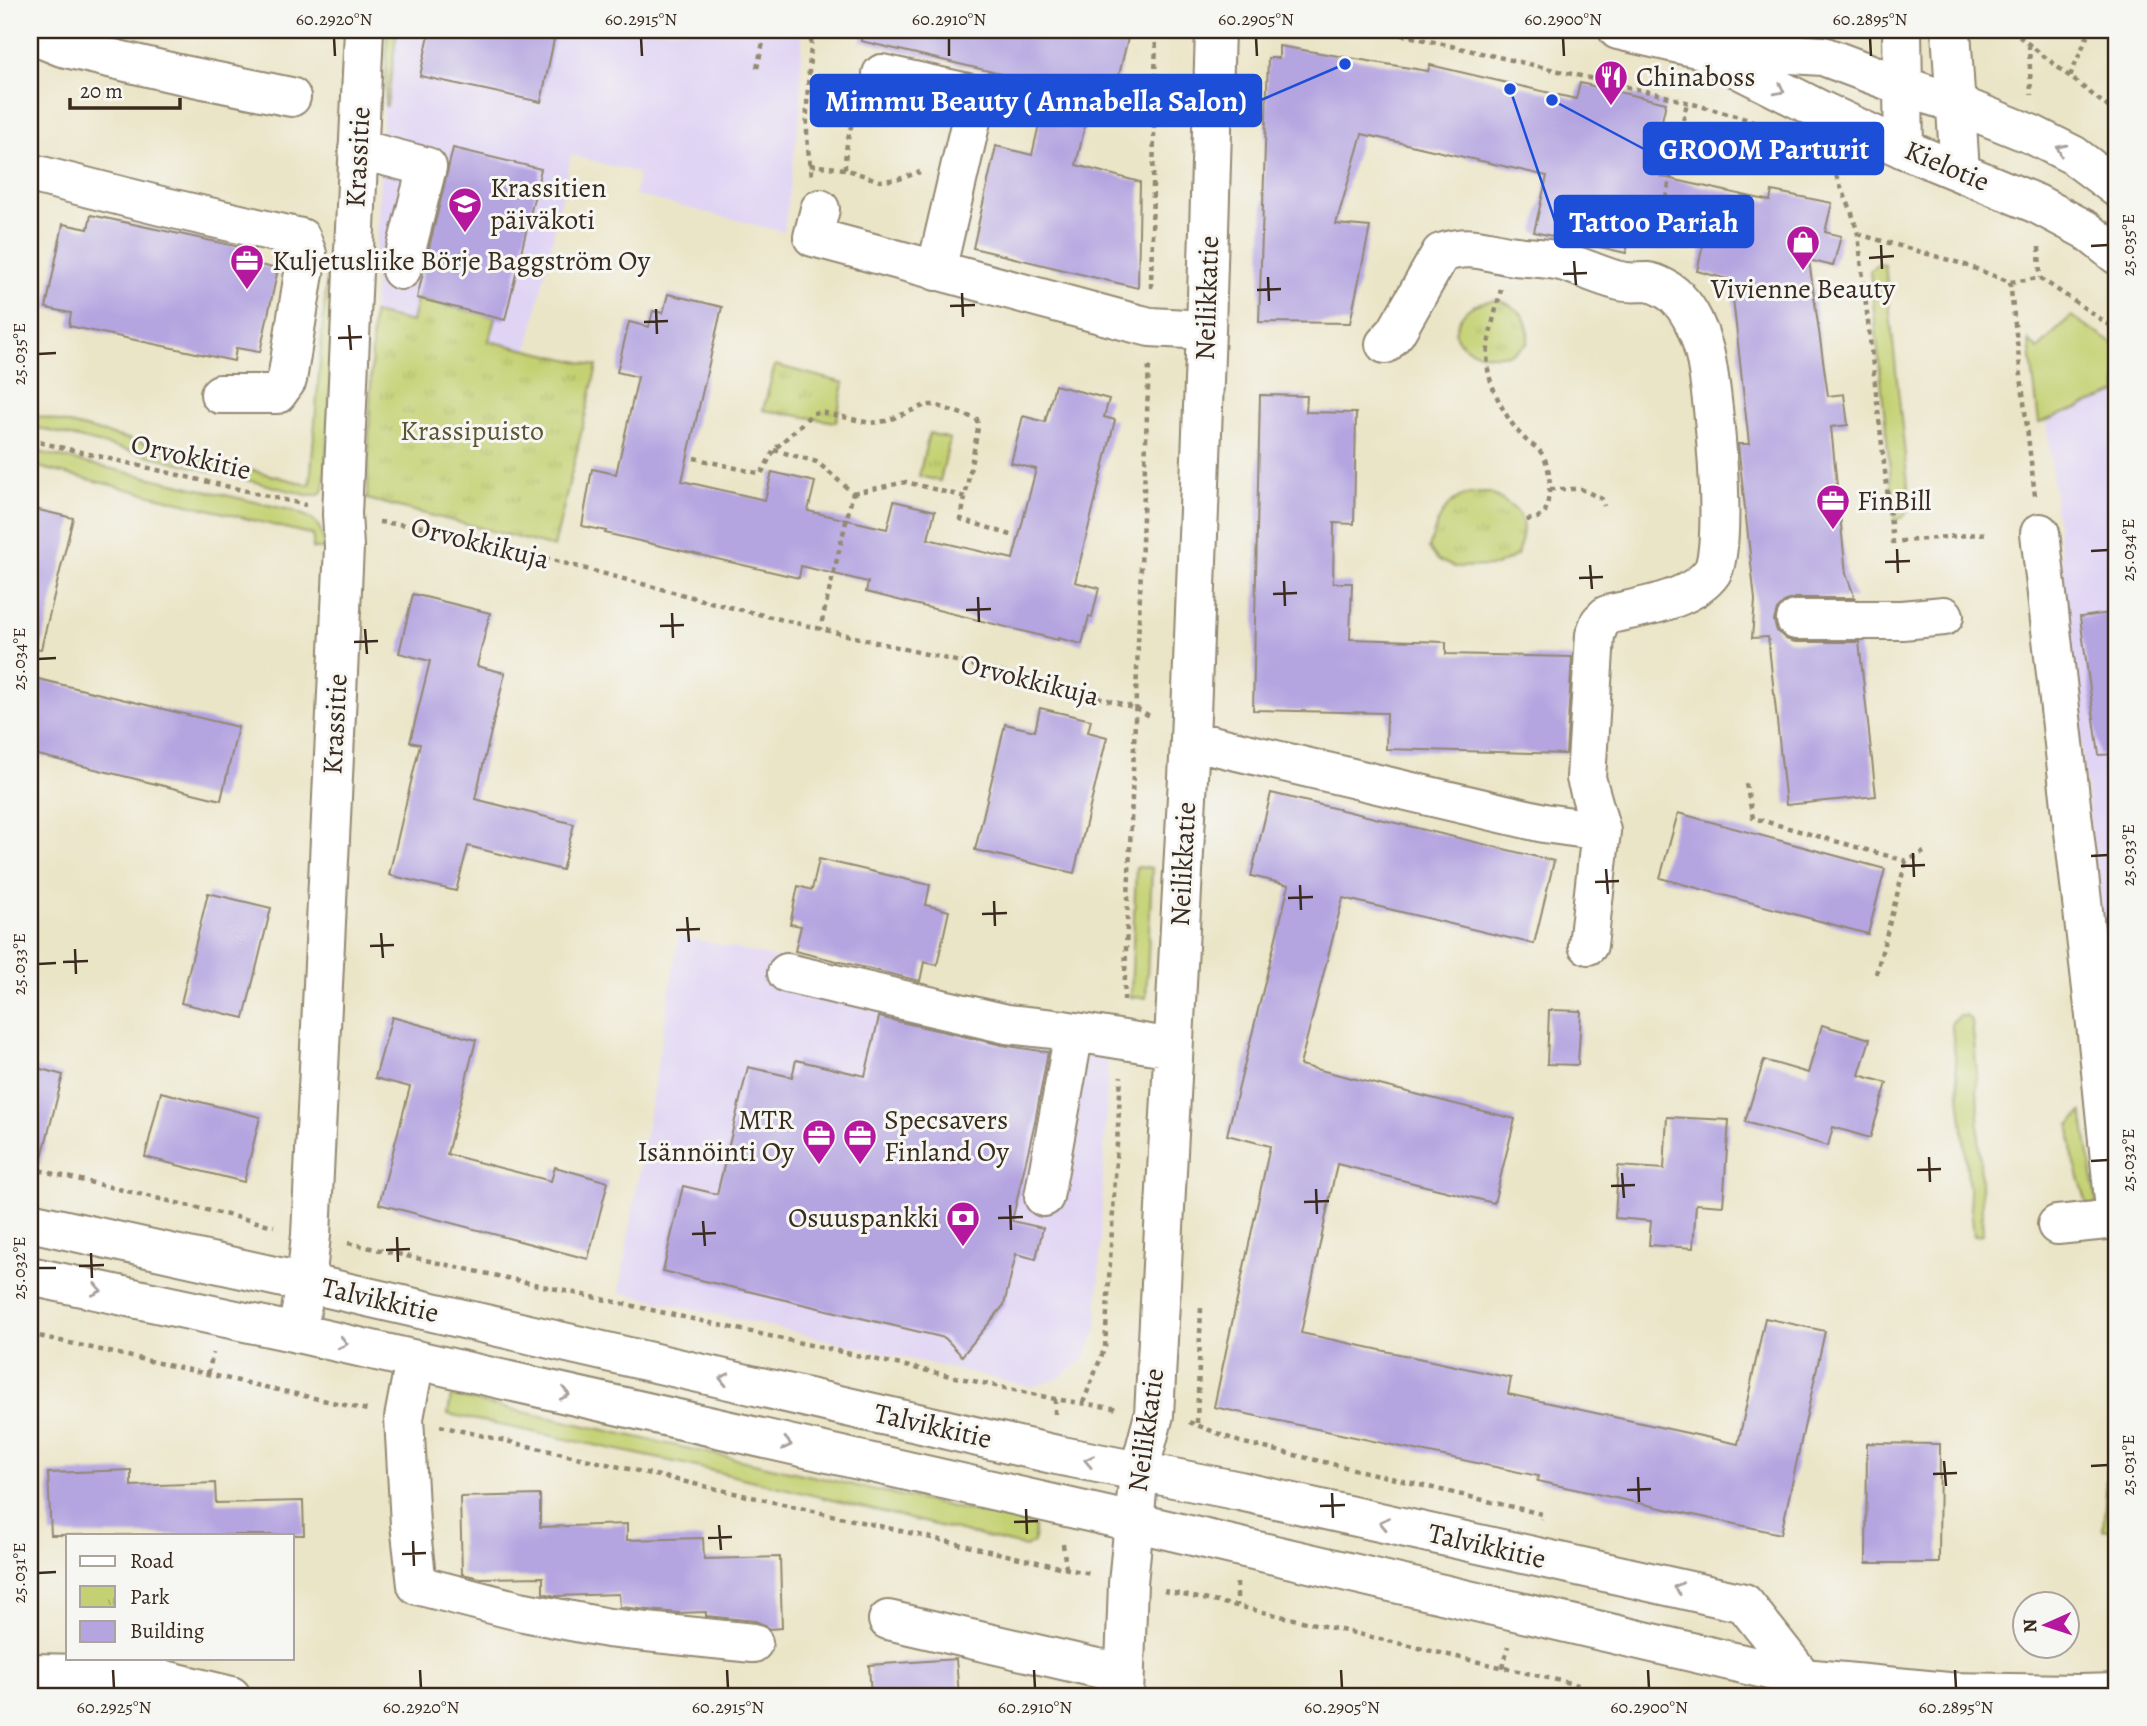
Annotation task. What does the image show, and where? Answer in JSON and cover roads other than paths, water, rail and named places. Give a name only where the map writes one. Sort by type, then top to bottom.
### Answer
[{"type":"main road","name":"Krassitie","points":[[297,1333],[311,1235],[364,30]]},
{"type":"main road","name":"Neilikkatie","points":[[1124,1684],[1133,1522],[1139,1472],[1154,1415],[1190,740],[1215,30]]},
{"type":"main road","name":"Kielotie","points":[[1618,30],[1697,48],[1823,56],[2033,135],[2073,155],[2117,188]]},
{"type":"main road","points":[[1902,30],[1904,149]]},
{"type":"main road","points":[[1951,30],[1960,172]]},
{"type":"main road","points":[[30,34],[62,47],[291,97]]},
{"type":"main road","name":"Kielotie","points":[[1697,48],[1904,149],[2037,204],[2086,230],[2117,255]]},
{"type":"main road","points":[[882,74],[977,95],[936,271]]},
{"type":"main road","points":[[358,149],[427,167],[401,270]]},
{"type":"main road","points":[[30,173],[300,238],[307,254],[287,380],[277,394],[220,394]]},
{"type":"main road","points":[[820,209],[813,237],[1150,327],[1206,330]]},
{"type":"main road","points":[[1385,344],[1396,332],[1441,253],[1459,247],[1474,247],[1507,255],[1551,259],[1617,281],[1657,285],[1678,298],[1690,315],[1704,347],[1713,413],[1719,492],[1718,559],[1712,572],[1701,584],[1676,598],[1606,615],[1595,635],[1586,778],[1601,831],[1588,945]]},
{"type":"main road","points":[[2039,533],[2117,1219],[2057,1225]]},
{"type":"main road","points":[[1796,620],[1902,620],[1944,616]]},
{"type":"main road","points":[[1190,740],[1544,823],[1601,831]]},
{"type":"main road","points":[[787,973],[1007,1024],[1173,1048]]},
{"type":"main road","points":[[1044,1197],[1074,1032]]},
{"type":"main road","name":"Talvikkitie","points":[[30,1222],[1056,1455],[1253,1493],[1744,1602],[1804,1678]]},
{"type":"main road","name":"Talvikkitie","points":[[30,1276],[297,1333],[1133,1522],[1804,1678],[1948,1692],[2117,1693]]},
{"type":"main road","points":[[415,1360],[404,1418],[410,1524],[417,1585],[519,1611],[608,1628],[752,1643]]},
{"type":"main road","points":[[888,1620],[1097,1668],[1124,1684]]},
{"type":"main road","points":[[30,1673],[144,1675],[231,1696]]},
{"type":"place","name":"Mimmu Beauty ( Annabella Salon)","points":[[1345,64]]},
{"type":"place","name":"Tattoo Pariah","points":[[1510,89]]},
{"type":"place","name":"GROOM Parturit","points":[[1552,100]]},
{"type":"place","name":"Chinaboss","points":[[1611,107]]},
{"type":"place","name":"Krassitien päiväkoti","points":[[465,234]]},
{"type":"place","name":"Vivienne Beauty","points":[[1803,272]]},
{"type":"place","name":"Kuljetusliike Börje Baggström Oy","points":[[247,291]]},
{"type":"place","name":"FinBill","points":[[1833,531]]},
{"type":"place","name":"MTR Isännöinti Oy","points":[[819,1166]]},
{"type":"place","name":"Specsavers Finland Oy","points":[[860,1166]]},
{"type":"place","name":"Osuuspankki","points":[[963,1248]]},
{"type":"park label","name":"Krassipuisto","points":[[472,431]]}]
